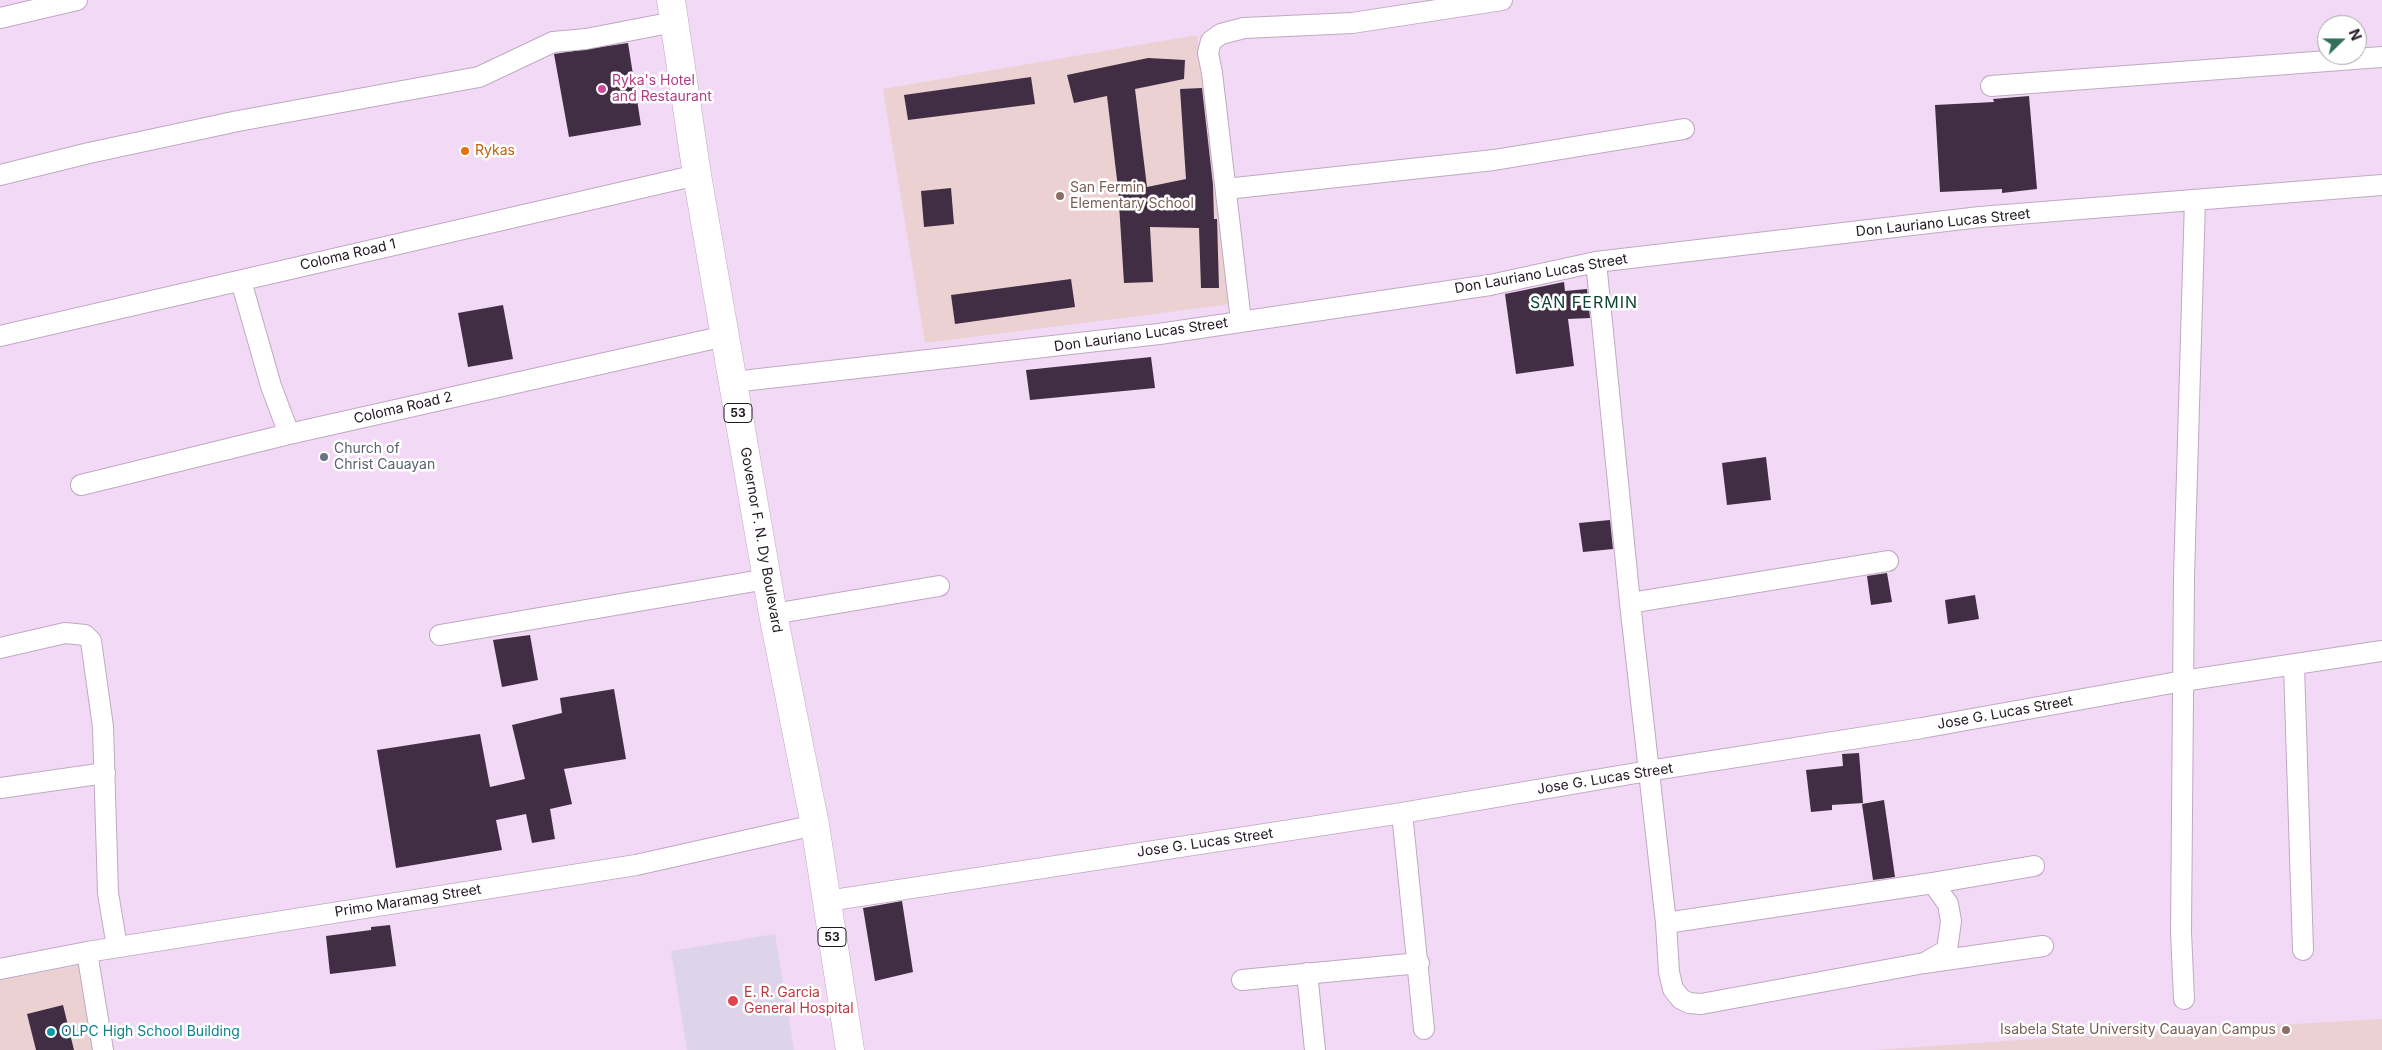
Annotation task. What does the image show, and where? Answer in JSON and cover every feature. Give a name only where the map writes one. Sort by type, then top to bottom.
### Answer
[{"type":"highway","name":"Governor F. N. Dy Boulevard","points":[[673,11],[697,174],[773,614],[815,825],[850,1050]]},
{"type":"street","points":[[0,18],[77,0]]},
{"type":"street","points":[[1241,321],[1212,73],[1208,53],[1212,41],[1221,34],[1244,28],[1352,23],[1502,0]]},
{"type":"street","points":[[0,175],[89,153],[228,123],[479,77],[553,42],[586,39],[673,11]]},
{"type":"street","points":[[1991,86],[2382,57]]},
{"type":"street","points":[[1226,189],[1494,160],[1684,129]]},
{"type":"street","name":"Coloma Road 1","points":[[0,336],[697,174]]},
{"type":"street","name":"Don Lauriano Lucas Street","points":[[733,382],[1159,334],[1490,285],[1596,262],[1980,217],[2382,185]]},
{"type":"street","points":[[2184,999],[2181,932],[2183,681],[2195,200]]},
{"type":"street","points":[[1596,262],[1630,603],[1666,923],[1669,972],[1673,989],[1681,999],[1689,1003],[1701,1004],[1924,963],[2043,946]]},
{"type":"street","points":[[241,281],[272,386],[290,434]]},
{"type":"street","name":"Coloma Road 2","points":[[81,485],[290,434],[725,336]]},
{"type":"street","points":[[1630,603],[1888,561]]},
{"type":"street","points":[[440,635],[767,579]]},
{"type":"street","points":[[773,614],[939,586]]},
{"type":"street","points":[[0,648],[65,633],[85,634],[91,641],[103,726],[108,893],[117,947]]},
{"type":"street","name":"Jose G. Lucas Street","points":[[827,901],[1402,813],[1648,771],[1922,728],[2183,681],[2294,666],[2382,651]]},
{"type":"street","points":[[2294,666],[2303,950]]},
{"type":"street","points":[[0,788],[105,774]]},
{"type":"street","points":[[1402,813],[1406,870],[1424,1029]]},
{"type":"street","name":"Primo Maramag Street","points":[[0,969],[117,947],[636,865],[815,825]]},
{"type":"street","points":[[1666,923],[2034,866]]},
{"type":"street","points":[[1924,963],[1947,950],[1950,936],[1951,921],[1948,904],[1933,883]]},
{"type":"street","points":[[87,952],[102,1050]]},
{"type":"street","points":[[1242,980],[1418,963]]},
{"type":"street","points":[[1307,973],[1315,1050]]},
{"type":"shaded area","name":"San Fermin Elementary School","points":[[1197,35],[1232,304],[925,343],[883,89]]},
{"type":"shaded area","name":"E. R. Garcia General Hospital","points":[[775,934],[794,1050],[687,1050],[671,951]]},
{"type":"shaded area","points":[[81,965],[96,1050],[0,1050],[0,980]]},
{"type":"shaded area","name":"Isabela State University Cauayan Campus","points":[[2382,1019],[2382,1050],[1874,1050],[2065,1037]]},
{"type":"building","points":[[628,43],[641,125],[569,137],[554,54]]},
{"type":"building","points":[[1148,58],[1185,60],[1184,79],[1135,89],[1147,187],[1186,179],[1180,89],[1202,88],[1213,185],[1214,219],[1217,219],[1219,288],[1201,288],[1199,228],[1150,227],[1153,282],[1124,283],[1118,188],[1107,96],[1074,103],[1067,75]]},
{"type":"building","points":[[1031,77],[1035,104],[908,120],[904,95]]},
{"type":"building","points":[[2029,96],[2037,189],[2002,193],[2002,189],[1940,192],[1935,105],[1994,102],[1993,99]]},
{"type":"building","points":[[951,188],[954,224],[924,227],[921,191]]},
{"type":"building","points":[[1071,279],[1075,307],[955,324],[951,295]]},
{"type":"building","points":[[1564,282],[1565,291],[1587,289],[1590,318],[1568,319],[1574,366],[1516,374],[1505,294]]},
{"type":"building","points":[[503,305],[513,359],[468,367],[458,313]]},
{"type":"building","points":[[1151,357],[1155,388],[1030,400],[1026,370]]},
{"type":"building","points":[[1766,457],[1771,500],[1727,505],[1722,463]]},
{"type":"building","points":[[1610,520],[1613,549],[1583,552],[1579,523]]},
{"type":"building","points":[[1887,573],[1892,602],[1871,605],[1867,576]]},
{"type":"building","points":[[1975,595],[1979,619],[1948,624],[1945,600]]},
{"type":"building","points":[[530,635],[538,680],[502,687],[493,640]]},
{"type":"building","points":[[614,689],[626,759],[564,769],[572,804],[550,809],[555,839],[532,843],[526,814],[496,820],[502,850],[396,868],[377,750],[480,734],[490,787],[525,779],[512,725],[562,713],[560,698]]},
{"type":"building","points":[[1859,753],[1863,803],[1832,805],[1832,810],[1811,812],[1806,770],[1843,766],[1842,754]]},
{"type":"building","points":[[1884,800],[1895,877],[1873,880],[1862,804]]},
{"type":"building","points":[[902,901],[913,972],[875,981],[863,908]]},
{"type":"building","points":[[390,925],[396,966],[330,974],[326,936],[371,930],[371,927]]},
{"type":"building","name":"OLPC High School Building","points":[[63,1005],[74,1050],[36,1050],[27,1014]]},
{"type":"place","name":"Ryka's Hotel and Restaurant","points":[[602,89]]},
{"type":"place","name":"Rykas","points":[[465,151]]},
{"type":"place","name":"San Fermin Elementary School","points":[[1060,196]]},
{"type":"place","name":"Church of Christ Cauayan","points":[[324,457]]},
{"type":"place","name":"E. R. Garcia General Hospital","points":[[733,1001]]},
{"type":"place","name":"Isabela State University Cauayan Campus","points":[[2286,1030]]},
{"type":"place","name":"OLPC High School Building","points":[[51,1032]]},
{"type":"district","name":"SAN FERMIN","points":[[1584,303]]}]
